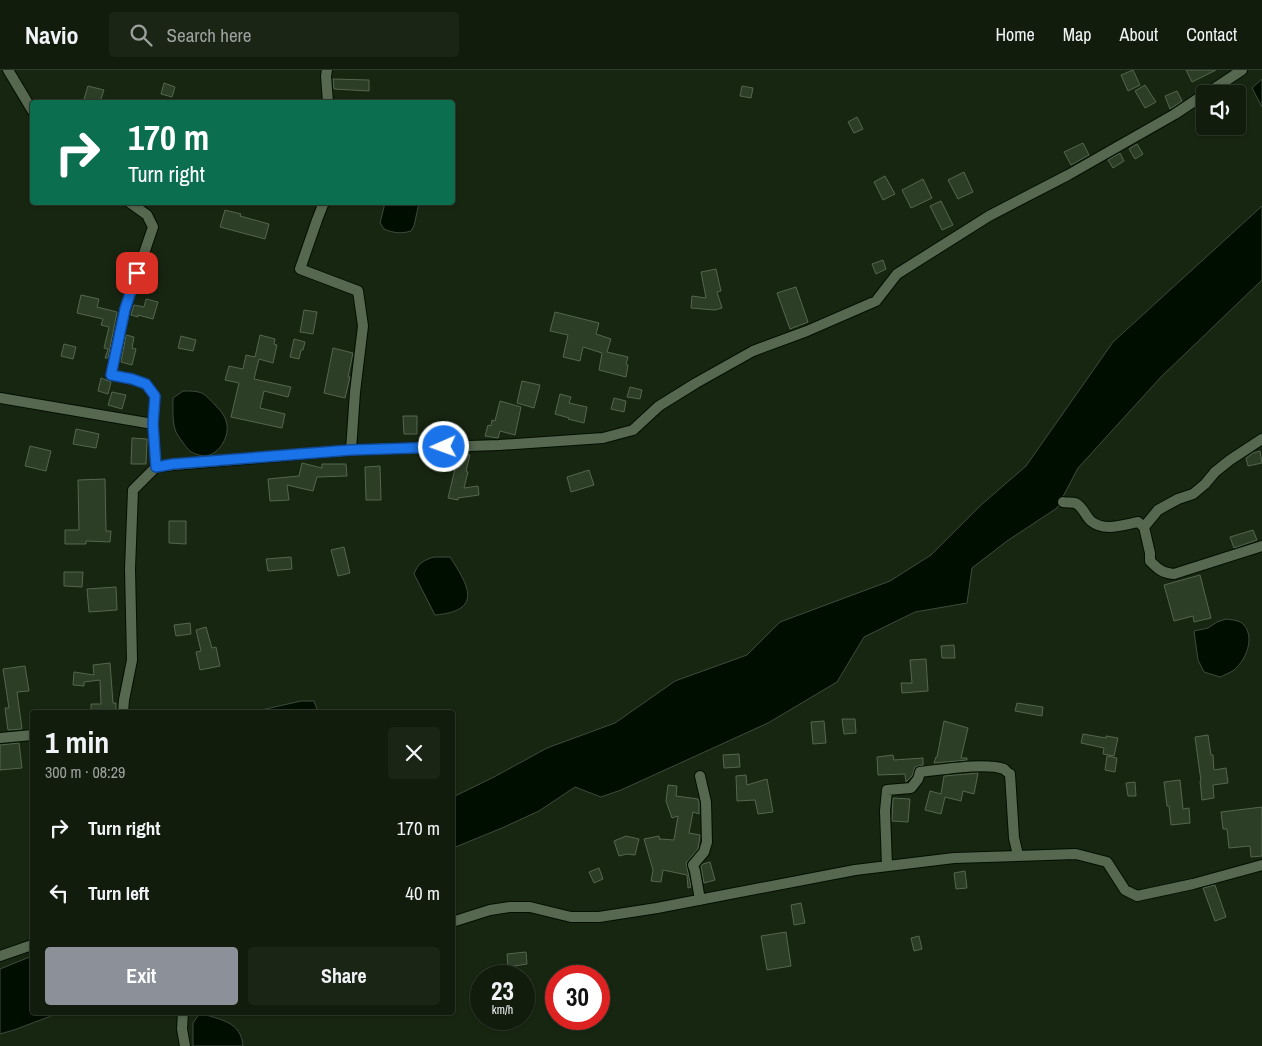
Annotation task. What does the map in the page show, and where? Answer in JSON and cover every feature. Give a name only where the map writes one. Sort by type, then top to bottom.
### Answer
[{"type":"street","points":[[8,70],[30,107]]},
{"type":"street","points":[[327,70],[328,100]]},
{"type":"street","points":[[1219,85],[1242,70]]},
{"type":"street","points":[[124,710],[124,700],[132,660],[130,569],[133,490],[156,467],[173,464],[351,450],[518,444],[604,438],[633,430],[659,406],[753,351],[876,301],[897,274],[989,216],[1068,175],[1196,100]]},
{"type":"street","points":[[133,205],[147,215],[152,227],[125,309],[111,375],[146,384],[155,396],[153,424],[156,467]]},
{"type":"street","points":[[323,205],[300,269],[358,292],[363,326],[355,392],[351,450]]},
{"type":"street","points":[[0,398],[153,424]]},
{"type":"street","points":[[1144,528],[1158,510],[1178,499],[1194,494],[1215,472],[1262,439]]},
{"type":"street","points":[[1063,502],[1075,504],[1081,508],[1092,522],[1102,526],[1117,526],[1138,522],[1144,528],[1150,552],[1150,561],[1166,573],[1174,574],[1262,546]]},
{"type":"street","points":[[0,738],[30,735]]},
{"type":"street","points":[[887,866],[885,811],[887,790],[911,788],[918,779],[920,772],[961,768],[987,767],[1004,770],[1010,774],[1014,838],[1018,855]]},
{"type":"street","points":[[700,776],[706,802],[707,842],[704,852],[692,865],[695,871],[700,900]]},
{"type":"street","points":[[455,921],[490,910],[510,907],[530,907],[571,918],[599,917],[658,908],[855,870],[954,858],[1076,854],[1107,862],[1125,890],[1137,896],[1193,884],[1262,865]]},
{"type":"street","points":[[0,956],[30,946]]},
{"type":"street","points":[[183,1015],[184,1046]]},
{"type":"shaded area","points":[[1262,79],[1262,107],[1252,88]]},
{"type":"shaded area","points":[[384,205],[419,205],[411,231],[397,233],[384,229],[380,223]]},
{"type":"shaded area","points":[[1262,206],[1262,280],[1161,377],[1078,468],[1057,508],[1007,541],[972,568],[967,603],[915,612],[864,637],[837,682],[768,723],[621,790],[601,797],[575,787],[539,811],[455,847],[455,796],[547,748],[615,723],[675,681],[747,655],[780,622],[890,581],[931,555],[981,505],[1026,466],[1113,342]]},
{"type":"shaded area","points":[[183,391],[195,391],[205,395],[226,419],[227,430],[224,441],[214,453],[203,456],[191,452],[176,432],[173,420],[173,398]]},
{"type":"shaded area","points":[[434,557],[450,557],[466,587],[468,595],[466,603],[450,613],[435,615],[414,574],[422,562]]},
{"type":"shaded area","points":[[1226,619],[1238,621],[1244,625],[1249,636],[1249,642],[1248,649],[1238,666],[1220,677],[1204,672],[1198,660],[1194,631],[1208,628]]},
{"type":"shaded area","points":[[301,701],[314,701],[317,710],[261,710]]},
{"type":"shaded area","points":[[30,957],[30,1015],[54,1015],[0,1034],[0,969]]},
{"type":"shaded area","points":[[199,1015],[206,1015],[222,1020],[234,1026],[238,1031],[243,1046],[193,1046],[193,1023]]},
{"type":"building","points":[[1133,70],[1140,85],[1128,91],[1121,75]]},
{"type":"building","points":[[1186,70],[1216,70],[1192,82]]},
{"type":"building","points":[[333,79],[369,80],[369,91],[334,89]]},
{"type":"building","points":[[164,83],[175,87],[172,97],[161,94]]},
{"type":"building","points":[[1145,85],[1156,102],[1145,108],[1135,91]]},
{"type":"building","points":[[88,86],[104,90],[101,100],[84,99]]},
{"type":"building","points":[[742,86],[753,88],[751,98],[740,96]]},
{"type":"building","points":[[1177,91],[1182,101],[1170,109],[1165,96]]},
{"type":"building","points":[[857,117],[863,129],[854,133],[848,122]]},
{"type":"building","points":[[1083,143],[1089,155],[1071,165],[1064,152]]},
{"type":"building","points":[[1137,144],[1143,154],[1135,159],[1129,149]]},
{"type":"building","points":[[1120,153],[1124,161],[1113,168],[1108,160]]},
{"type":"building","points":[[964,172],[973,192],[958,199],[948,180]]},
{"type":"building","points":[[885,176],[895,194],[883,200],[874,182]]},
{"type":"building","points":[[923,179],[932,198],[911,208],[902,190]]},
{"type":"building","points":[[941,201],[953,225],[942,230],[930,206]]},
{"type":"building","points":[[225,210],[269,224],[265,239],[220,227]]},
{"type":"building","points":[[883,260],[886,269],[876,274],[872,264]]},
{"type":"building","points":[[716,269],[721,291],[717,292],[722,308],[715,310],[691,308],[692,296],[706,298],[701,272]]},
{"type":"building","points":[[796,287],[808,322],[790,329],[777,293]]},
{"type":"building","points":[[81,295],[99,299],[97,307],[117,312],[108,358],[105,358],[108,349],[104,348],[109,327],[101,325],[103,319],[77,313]]},
{"type":"building","points":[[146,299],[158,302],[153,319],[131,315],[134,305],[144,307]]},
{"type":"building","points":[[304,310],[317,312],[313,334],[300,332]]},
{"type":"building","points":[[555,312],[599,323],[596,334],[611,339],[607,352],[628,357],[626,377],[599,370],[602,353],[583,347],[580,361],[563,357],[568,335],[550,331]]},
{"type":"building","points":[[126,335],[134,337],[132,348],[136,349],[132,365],[121,362]]},
{"type":"building","points":[[260,335],[275,339],[274,344],[277,345],[273,363],[259,359],[254,379],[291,387],[288,397],[264,391],[260,408],[285,414],[282,428],[231,417],[239,383],[225,380],[229,366],[243,369],[246,355],[255,357]]},
{"type":"building","points":[[181,336],[196,340],[193,351],[178,348]]},
{"type":"building","points":[[294,339],[305,342],[299,359],[290,357]]},
{"type":"building","points":[[64,344],[76,347],[73,359],[61,356]]},
{"type":"building","points":[[333,348],[353,353],[345,398],[324,393]]},
{"type":"building","points":[[101,378],[111,382],[108,394],[98,391]]},
{"type":"building","points":[[522,381],[540,385],[534,408],[517,403]]},
{"type":"building","points":[[630,387],[642,390],[640,399],[627,397]]},
{"type":"building","points":[[112,392],[126,395],[122,409],[108,405]]},
{"type":"building","points":[[560,394],[571,397],[569,403],[587,407],[584,423],[555,414]]},
{"type":"building","points":[[614,398],[626,401],[624,412],[611,409]]},
{"type":"building","points":[[500,401],[521,407],[515,435],[500,431],[498,438],[485,436],[488,425],[491,426],[492,420],[495,421]]},
{"type":"building","points":[[403,416],[417,416],[417,434],[404,434]]},
{"type":"building","points":[[76,429],[99,434],[96,448],[73,444]]},
{"type":"building","points":[[132,438],[147,439],[146,464],[131,464]]},
{"type":"building","points":[[30,446],[51,451],[46,471],[25,466]]},
{"type":"building","points":[[1260,451],[1262,463],[1248,466],[1246,458]]},
{"type":"building","points":[[458,453],[470,455],[464,488],[478,486],[479,495],[458,498],[458,500],[448,498],[455,469],[436,464],[439,454],[457,456]]},
{"type":"building","points":[[302,463],[322,468],[322,464],[346,464],[347,476],[317,477],[313,491],[287,485],[289,500],[270,501],[268,479],[299,476]]},
{"type":"building","points":[[380,466],[381,500],[366,500],[365,467]]},
{"type":"building","points":[[589,470],[594,485],[571,492],[567,477]]},
{"type":"building","points":[[105,479],[106,531],[111,531],[110,542],[86,541],[86,544],[65,544],[65,530],[79,530],[78,480]]},
{"type":"building","points":[[169,521],[186,521],[186,544],[169,543]]},
{"type":"building","points":[[1253,530],[1257,540],[1234,548],[1230,537]]},
{"type":"building","points":[[344,547],[350,573],[338,576],[331,550]]},
{"type":"building","points":[[291,557],[292,569],[268,571],[266,559]]},
{"type":"building","points":[[64,572],[83,572],[82,587],[64,586]]},
{"type":"building","points":[[1200,575],[1211,618],[1194,622],[1193,616],[1174,621],[1164,585]]},
{"type":"building","points":[[116,587],[117,610],[89,612],[87,589]]},
{"type":"building","points":[[190,623],[191,634],[176,636],[174,625]]},
{"type":"building","points":[[206,627],[212,648],[216,647],[220,666],[200,670],[196,652],[201,651],[196,630]]},
{"type":"building","points":[[954,645],[955,658],[942,658],[941,646]]},
{"type":"building","points":[[926,659],[928,691],[902,693],[901,683],[912,683],[910,660]]},
{"type":"building","points":[[110,663],[113,703],[116,703],[116,710],[91,710],[91,704],[101,704],[100,680],[84,682],[84,686],[73,685],[74,672],[94,675],[93,665]]},
{"type":"building","points":[[25,666],[29,691],[17,692],[22,729],[8,730],[5,708],[9,708],[3,669]]},
{"type":"building","points":[[1017,703],[1043,707],[1042,716],[1015,711]]},
{"type":"building","points":[[842,719],[855,719],[856,733],[844,734]]},
{"type":"building","points":[[824,721],[826,743],[813,744],[811,722]]},
{"type":"building","points":[[944,721],[968,728],[961,758],[967,758],[967,760],[934,763],[937,757]]},
{"type":"building","points":[[1083,734],[1118,738],[1114,756],[1103,754],[1104,748],[1081,743]]},
{"type":"building","points":[[1208,735],[1211,755],[1213,755],[1214,770],[1226,768],[1228,783],[1213,785],[1214,798],[1202,800],[1195,737]]},
{"type":"building","points":[[19,743],[22,768],[0,770],[0,745]]},
{"type":"building","points":[[739,754],[740,767],[724,768],[723,755]]},
{"type":"building","points":[[893,755],[894,760],[923,758],[923,765],[915,767],[912,776],[906,782],[905,774],[878,775],[877,757]]},
{"type":"building","points":[[1107,756],[1117,758],[1115,772],[1105,770]]},
{"type":"building","points":[[978,773],[974,794],[963,791],[961,801],[945,797],[941,814],[925,810],[930,791],[941,794],[944,776]]},
{"type":"building","points":[[746,775],[747,785],[767,779],[773,812],[758,814],[755,800],[737,801],[736,776]]},
{"type":"building","points":[[1180,780],[1183,809],[1189,808],[1190,823],[1171,825],[1164,782]]},
{"type":"building","points":[[1135,782],[1136,796],[1128,796],[1126,783]]},
{"type":"building","points":[[668,785],[677,786],[676,796],[698,799],[699,803],[699,814],[693,812],[689,833],[700,836],[698,849],[686,863],[691,887],[688,888],[687,875],[663,870],[661,882],[651,881],[653,870],[644,839],[659,836],[660,840],[674,840],[678,816],[672,818],[666,801]]},
{"type":"building","points":[[893,798],[910,799],[908,822],[892,821]]},
{"type":"building","points":[[1262,807],[1262,856],[1251,857],[1250,846],[1229,848],[1227,829],[1223,829],[1221,812]]},
{"type":"building","points":[[626,836],[639,839],[635,855],[619,856],[614,841]]},
{"type":"building","points":[[710,862],[715,880],[704,883],[701,866]]},
{"type":"building","points":[[599,868],[603,879],[594,883],[589,872]]},
{"type":"building","points":[[965,871],[967,888],[956,889],[954,873]]},
{"type":"building","points":[[1215,885],[1226,917],[1215,921],[1203,888]]},
{"type":"building","points":[[801,903],[805,923],[794,925],[791,905]]},
{"type":"building","points":[[786,932],[791,966],[767,970],[761,936]]},
{"type":"building","points":[[919,936],[922,949],[914,951],[911,938]]},
{"type":"building","points":[[526,952],[527,964],[508,965],[507,954]]},
{"type":"route","points":[[137,273],[125,309],[111,375],[146,384],[155,396],[153,424],[156,467],[173,464],[351,450],[444,447]]}]
